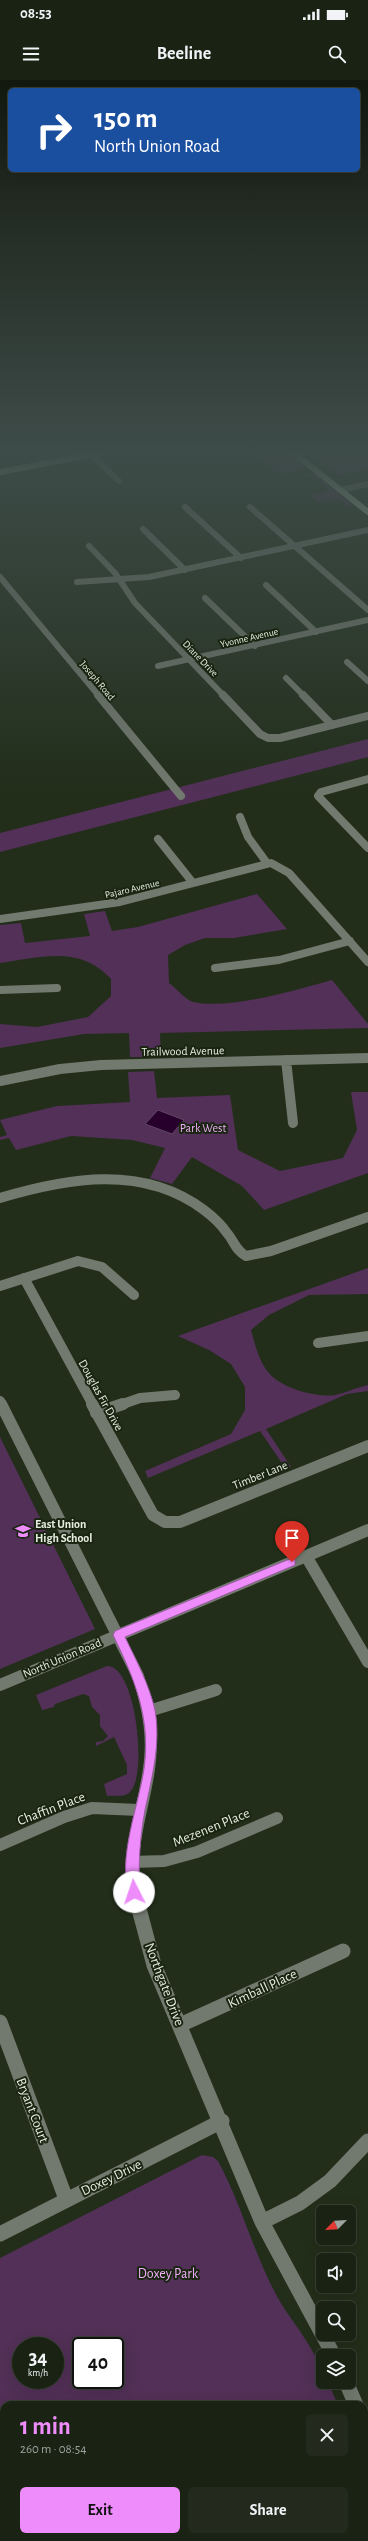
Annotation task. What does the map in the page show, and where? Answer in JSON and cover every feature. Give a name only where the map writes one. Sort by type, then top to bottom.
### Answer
[{"type":"street","name":"Diane Drive","points":[[105,564],[120,580],[135,603],[260,734],[268,738],[276,738],[332,725]]},
{"type":"street","points":[[179,564],[185,570]]},
{"type":"street","points":[[77,582],[120,580],[214,564]]},
{"type":"street","points":[[315,564],[368,610]]},
{"type":"street","name":"Joseph Road","points":[[0,577],[181,796]]},
{"type":"street","points":[[266,585],[316,632]]},
{"type":"street","points":[[205,598],[255,646]]},
{"type":"street","name":"Yvonne Avenue","points":[[158,666],[255,646],[368,620]]},
{"type":"street","points":[[347,662],[368,681]]},
{"type":"street","points":[[286,678],[332,725],[368,716]]},
{"type":"street","points":[[368,779],[330,789],[318,794],[320,800],[368,848]]},
{"type":"street","points":[[240,817],[248,837],[267,863],[275,864],[289,873],[368,962]]},
{"type":"street","points":[[158,839],[193,883]]},
{"type":"street","name":"Pajaro Avenue","points":[[0,919],[120,902],[267,863]]},
{"type":"street","points":[[215,968],[279,960],[350,941]]},
{"type":"street","points":[[0,990],[57,988]]},
{"type":"street","name":"Trailwood Avenue","points":[[0,1081],[60,1069],[101,1065],[368,1058]]},
{"type":"street","points":[[286,1060],[293,1123]]},
{"type":"street","points":[[0,1198],[16,1192],[70,1179],[95,1178],[138,1183],[169,1191],[199,1207],[227,1232],[242,1254],[255,1256],[368,1217]]},
{"type":"street","points":[[0,1286],[78,1261],[87,1261],[102,1265],[134,1295]]},
{"type":"street","name":"Douglas Fir Drive","points":[[24,1278],[153,1515],[160,1521]]},
{"type":"street","points":[[318,1343],[368,1336]]},
{"type":"street","points":[[96,1412],[140,1398],[176,1395]]},
{"type":"street","name":"Northgate Drive","points":[[0,1401],[138,1676],[149,1710],[151,1744],[149,1769],[139,1810],[132,1862],[134,1892],[154,1965],[222,2121],[262,2222],[330,2349]]},
{"type":"street","name":"Timber Lane","points":[[160,1521],[168,1524],[180,1522],[368,1446]]},
{"type":"street","name":"North Union Road","points":[[0,1685],[368,1530]]},
{"type":"street","points":[[306,1556],[368,1662]]},
{"type":"street","points":[[149,1710],[216,1690]]},
{"type":"street","name":"Chaffin Place","points":[[0,1845],[64,1817],[92,1808],[139,1810]]},
{"type":"street","name":"Mezenen Place","points":[[132,1862],[164,1862],[197,1852],[277,1818]]},
{"type":"street","name":"Kimball Place","points":[[180,2025],[343,1951]]},
{"type":"street","name":"Bryant Court","points":[[0,2022],[66,2199]]},
{"type":"street","name":"Doxey Drive","points":[[0,2234],[66,2199],[222,2121]]},
{"type":"street","points":[[262,2222],[300,2203],[330,2181],[368,2141]]},
{"type":"street","points":[[349,2389],[354,2401]]},
{"type":"green space","points":[[368,739],[368,757],[0,852],[0,833]]},
{"type":"green space","points":[[257,894],[287,929],[234,938],[205,938],[185,945],[168,955],[169,983],[190,1001],[208,1004],[263,998],[332,980],[368,1024],[368,1028],[160,1033],[161,1057],[130,1057],[129,1033],[84,1034],[0,1048],[0,1024],[37,1027],[88,1017],[111,996],[111,979],[99,968],[86,961],[73,957],[45,956],[0,963],[0,925],[21,923],[25,943],[90,936],[84,914],[105,911],[112,931],[138,927]]},
{"type":"green space","name":"Park West","points":[[154,1071],[157,1098],[230,1095],[238,1150],[280,1171],[343,1158],[357,1130],[351,1092],[368,1092],[368,1173],[264,1210],[242,1186],[192,1157],[172,1184],[150,1178],[165,1148],[132,1140],[71,1136],[16,1150],[9,1138],[0,1140],[0,1137],[7,1135],[0,1120],[57,1106],[130,1102],[128,1072]]},
{"type":"green space","points":[[368,1268],[368,1294],[309,1295],[269,1315],[251,1330],[258,1353],[266,1369],[275,1378],[290,1387],[300,1391],[327,1396],[368,1385],[368,1391],[347,1394],[266,1429],[291,1467],[286,1469],[260,1431],[148,1478],[145,1471],[231,1434],[245,1410],[245,1387],[231,1364],[209,1350],[178,1336]]},
{"type":"green space","name":"East Union High School","points":[[0,1437],[95,1629],[0,1669]]},
{"type":"green space","points":[[107,1666],[117,1670],[125,1683],[132,1701],[136,1722],[138,1765],[135,1782],[130,1792],[122,1796],[107,1796],[104,1784],[127,1774],[127,1765],[114,1737],[96,1746],[96,1742],[103,1741],[108,1736],[100,1726],[100,1715],[92,1707],[89,1696],[83,1694],[55,1704],[54,1707],[42,1710],[36,1695]]},
{"type":"green space","name":"Doxey Park","points":[[202,2155],[213,2157],[218,2161],[227,2179],[256,2252],[273,2288],[316,2359],[316,2389],[331,2389],[336,2401],[0,2401],[0,2258]]},
{"type":"shaded area","points":[[158,1110],[184,1120],[172,1134],[145,1124]]},
{"type":"place","name":"East Union High School","points":[[23,1531]]},
{"type":"route","points":[[134,1892],[132,1862],[139,1810],[149,1769],[151,1744],[149,1710],[138,1676],[118,1635],[292,1562]]}]
